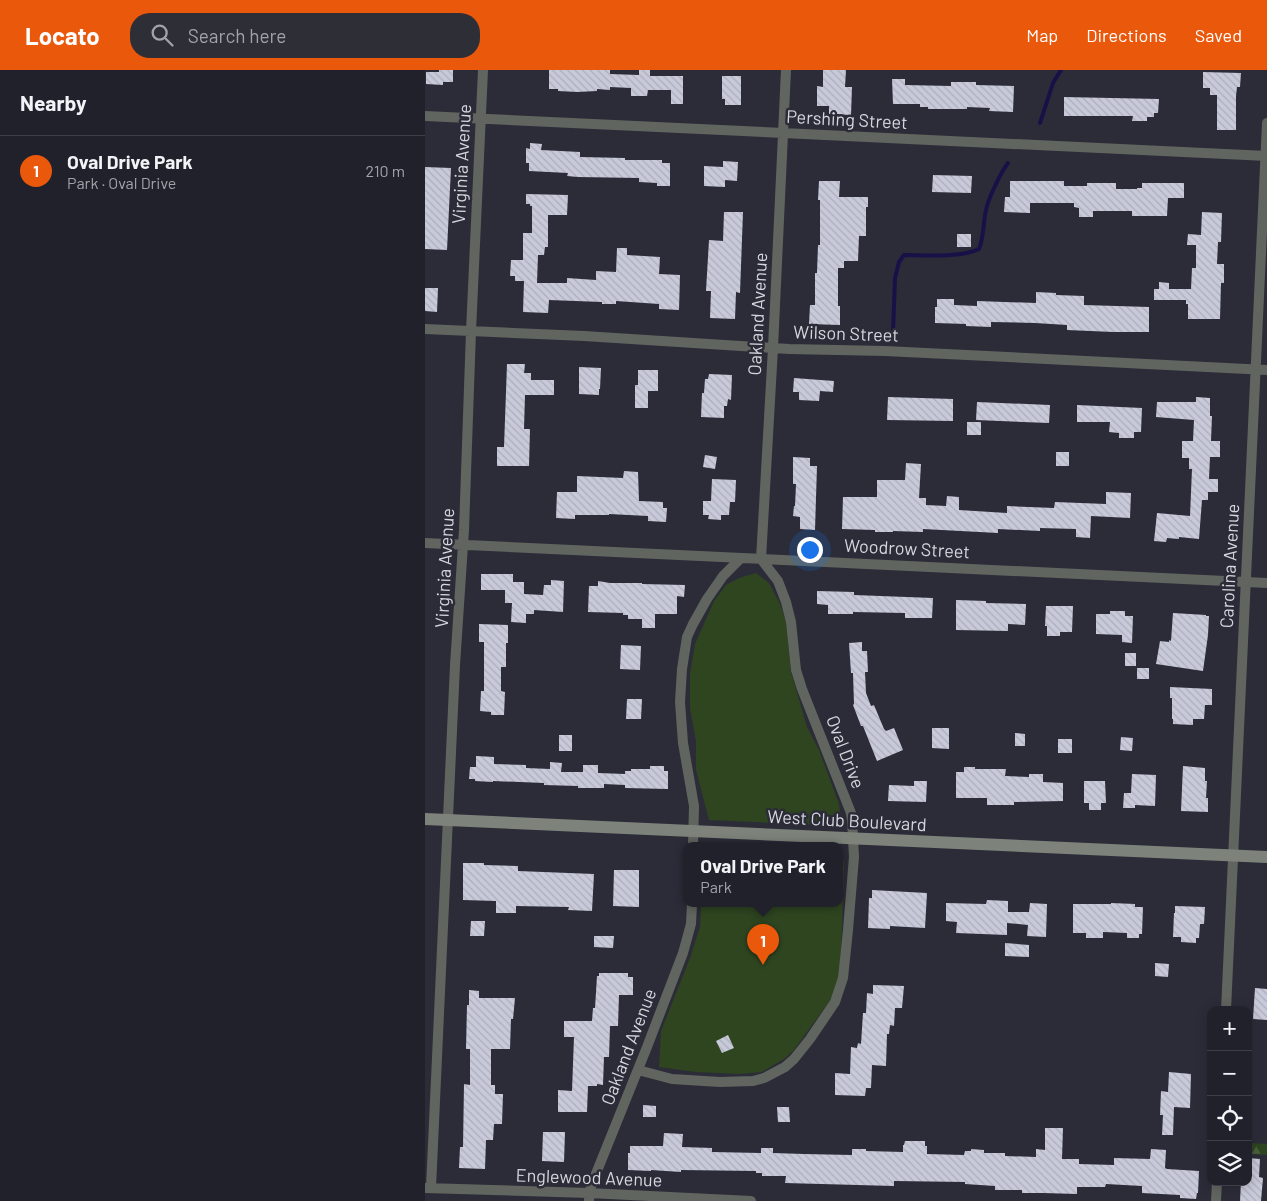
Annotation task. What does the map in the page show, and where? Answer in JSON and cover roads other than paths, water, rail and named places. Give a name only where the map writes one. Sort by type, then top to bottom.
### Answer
[{"type":"street","name":"Virginia Avenue","points":[[428,1188],[463,545],[483,70]]},
{"type":"street","name":"Oakland Avenue","points":[[761,559],[786,70]]},
{"type":"street","name":"Pershing Street","points":[[425,116],[1266,156]]},
{"type":"street","name":"Carolina Avenue","points":[[1226,1006],[1267,123]]},
{"type":"street","name":"Wilson Street","points":[[425,329],[584,336],[773,348],[885,351],[1267,370]]},
{"type":"street","name":"Woodrow Street","points":[[425,543],[1267,583]]},
{"type":"street","points":[[693,842],[694,806],[683,743],[680,702],[682,669],[687,637],[707,599],[723,576],[741,558]]},
{"type":"street","name":"Oval Drive","points":[[638,1070],[672,1079],[720,1082],[753,1081],[774,1074],[794,1059],[810,1039],[835,1002],[843,978],[853,863],[851,813],[796,670],[791,622],[786,602],[778,581],[761,559]]},
{"type":"street","name":"West Club Boulevard","points":[[425,819],[1267,857]]},
{"type":"street","name":"Oakland Avenue","points":[[589,1197],[683,953],[691,924],[691,907]]},
{"type":"street","points":[[1217,1186],[1217,1201]]},
{"type":"street","name":"Englewood Avenue","points":[[428,1188],[589,1197],[751,1201]]},
{"type":"waterway","points":[[1040,123],[1053,83],[1061,70]]},
{"type":"waterway","points":[[893,332],[895,278],[899,262],[904,255],[953,255],[979,249],[987,205],[1008,163]]},
{"type":"place","name":"Oval Drive Park","points":[[763,965]]}]
